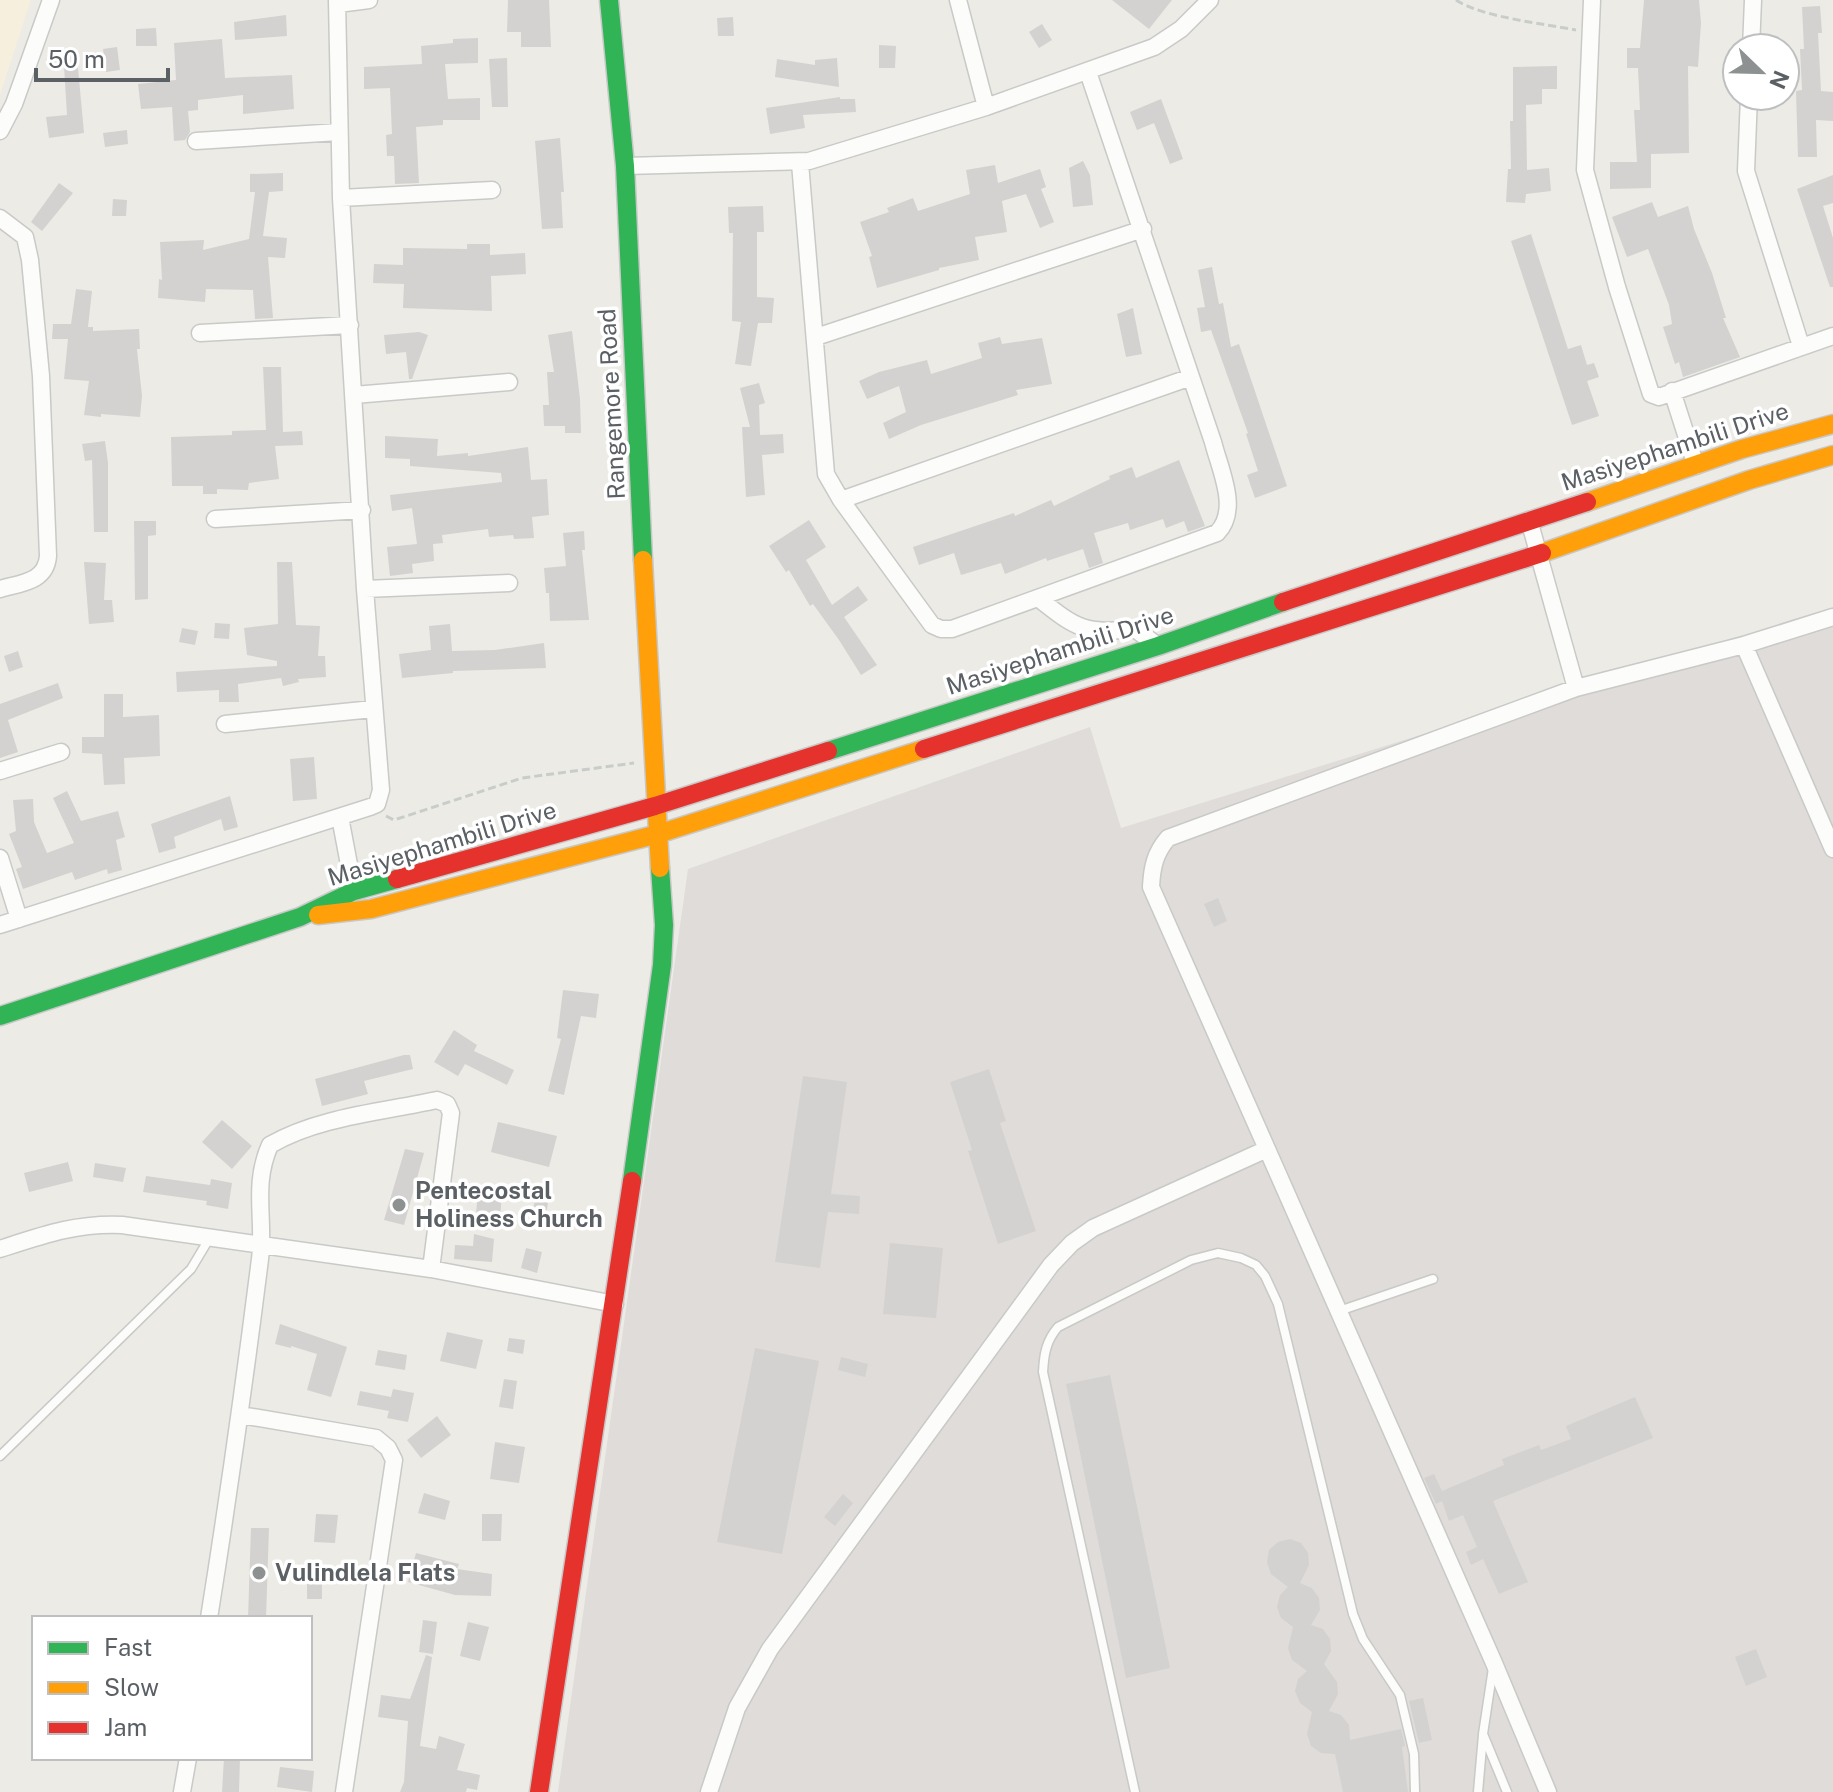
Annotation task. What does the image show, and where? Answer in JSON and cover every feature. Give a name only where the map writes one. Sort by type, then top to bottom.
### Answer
[{"type":"main road","name":"Rangemore Road","points":[[539,1792],[615,1304],[662,965],[664,925],[655,806],[625,166],[609,0]]},
{"type":"main road","name":"Masiyephambili Drive","points":[[0,1016],[300,917],[354,891],[655,806],[1158,646],[1742,449],[1833,424]]},
{"type":"main road","name":"Masiyephambili Drive","points":[[300,917],[371,909],[658,834],[1539,554],[1749,480],[1833,455]]},
{"type":"street","points":[[0,131],[14,104],[51,0]]},
{"type":"street","points":[[0,925],[377,804],[381,790],[373,709],[341,198],[337,2],[369,0]]},
{"type":"street","points":[[958,0],[986,107]]},
{"type":"street","points":[[625,166],[800,163],[986,107],[1166,41],[1210,0]]},
{"type":"street","points":[[1592,0],[1586,177],[1651,394],[1659,397],[1833,336]]},
{"type":"street","points":[[1752,32],[1753,0]]},
{"type":"street","points":[[800,163],[816,337],[823,464],[841,500],[936,627],[952,629],[1217,533],[1227,518],[1228,502],[1213,442],[1088,72]]},
{"type":"street","points":[[1748,112],[1746,171],[1801,346]]},
{"type":"street","points":[[196,141],[339,132]]},
{"type":"street","points":[[341,198],[492,190]]},
{"type":"street","points":[[0,218],[25,237],[30,260],[41,376],[48,556],[45,570],[39,577],[0,589]]},
{"type":"street","points":[[816,337],[1143,229]]},
{"type":"street","points":[[200,333],[350,325]]},
{"type":"street","points":[[841,500],[1191,377]]},
{"type":"street","points":[[354,395],[509,382]]},
{"type":"street","points":[[1672,391],[1696,466]]},
{"type":"street","points":[[215,519],[362,510]]},
{"type":"street","points":[[1529,520],[1576,688]]},
{"type":"street","points":[[365,589],[509,583]]},
{"type":"street","points":[[1038,598],[1069,622],[1084,629],[1103,632],[1135,629],[1158,646]]},
{"type":"street","points":[[1548,1792],[1151,887],[1152,865],[1159,848],[1168,838],[1576,688],[1744,645],[1833,617]]},
{"type":"street","points":[[1744,645],[1833,849]]},
{"type":"street","points":[[225,724],[373,709]]},
{"type":"street","points":[[0,771],[61,752]]},
{"type":"street","points":[[340,817],[354,891]]},
{"type":"street","points":[[0,858],[19,919]]},
{"type":"street","points":[[209,1616],[241,1415],[261,1245],[258,1205],[261,1171],[270,1145],[290,1133],[437,1100],[447,1104],[451,1113],[431,1269]]},
{"type":"street","points":[[709,1792],[737,1708],[770,1649],[1051,1265],[1072,1243],[1093,1228],[1267,1149]]},
{"type":"street","points":[[0,1249],[66,1228],[93,1224],[431,1269],[615,1304]]},
{"type":"street","points":[[241,1415],[376,1438],[388,1448],[394,1460],[344,1792]]},
{"type":"street","points":[[182,1792],[188,1760]]},
{"type":"lane","points":[[0,1456],[191,1269],[210,1238]]},
{"type":"lane","points":[[1135,1792],[1043,1372],[1044,1353],[1050,1336],[1058,1327],[1191,1260],[1218,1253],[1256,1265],[1265,1276],[1278,1304],[1353,1614],[1363,1639],[1400,1695],[1414,1754],[1415,1792]]},
{"type":"lane","points":[[1339,1311],[1433,1279]]},
{"type":"lane","points":[[1478,1792],[1494,1663]]},
{"type":"lane","points":[[1483,1734],[1507,1792]]},
{"type":"path","points":[[1456,0],[1493,13],[1591,33]]},
{"type":"path","points":[[377,804],[394,820],[522,778],[653,760]]},
{"type":"shaded area","points":[[0,0],[31,0],[0,95]]},
{"type":"shaded area","points":[[1833,607],[1833,1792],[558,1792],[688,869],[1090,727],[1121,828]]},
{"type":"building","points":[[508,0],[549,0],[551,47],[521,47],[521,32],[507,32]]},
{"type":"building","points":[[1112,0],[1172,0],[1149,29]]},
{"type":"building","points":[[1644,0],[1699,0],[1698,67],[1688,66],[1689,153],[1651,154],[1651,188],[1610,189],[1610,162],[1637,162],[1634,110],[1640,110],[1638,68],[1627,68],[1627,48],[1640,48]]},
{"type":"building","points":[[1820,6],[1821,91],[1833,92],[1833,121],[1816,120],[1817,157],[1798,157],[1797,112],[1801,112],[1801,49],[1804,49],[1802,7]]},
{"type":"building","points":[[286,15],[287,36],[235,40],[234,22]]},
{"type":"building","points":[[733,17],[734,36],[718,36],[717,18]]},
{"type":"building","points":[[1042,24],[1052,40],[1039,48],[1029,32]]},
{"type":"building","points":[[156,28],[157,46],[136,46],[136,29]]},
{"type":"building","points":[[478,38],[478,63],[445,64],[448,99],[480,98],[480,120],[443,120],[443,125],[416,127],[419,183],[395,184],[394,156],[387,156],[386,135],[392,134],[390,88],[364,89],[364,67],[422,64],[421,46],[453,43],[453,39]]},
{"type":"building","points":[[222,39],[225,78],[292,75],[294,109],[243,114],[243,95],[198,100],[198,110],[188,111],[190,132],[185,140],[174,141],[172,107],[141,109],[138,84],[176,80],[174,43]]},
{"type":"building","points":[[879,45],[896,46],[895,68],[879,68]]},
{"type":"building","points":[[117,47],[120,70],[106,72],[103,49]]},
{"type":"building","points":[[507,58],[508,107],[492,107],[489,59]]},
{"type":"building","points":[[837,58],[839,87],[775,77],[777,59],[815,65],[815,60]]},
{"type":"building","points":[[75,65],[78,68],[84,133],[49,138],[46,117],[67,115],[64,66]]},
{"type":"building","points":[[1557,66],[1557,89],[1542,89],[1542,104],[1526,105],[1527,170],[1549,168],[1551,191],[1526,194],[1525,203],[1506,202],[1508,169],[1511,169],[1513,67]]},
{"type":"building","points":[[840,97],[855,99],[856,112],[803,115],[805,128],[770,134],[766,108]]},
{"type":"building","points":[[1161,99],[1183,159],[1170,164],[1154,123],[1137,130],[1130,112]]},
{"type":"building","points":[[127,130],[128,144],[105,147],[103,133]]},
{"type":"building","points":[[560,138],[563,228],[542,229],[535,141]]},
{"type":"building","points":[[1083,161],[1090,175],[1093,205],[1073,207],[1069,168]]},
{"type":"building","points":[[995,165],[998,183],[1040,169],[1046,187],[1041,189],[1054,222],[1040,228],[1026,194],[1002,201],[1007,232],[975,237],[979,260],[939,268],[877,288],[869,257],[872,256],[860,222],[889,212],[887,208],[913,198],[918,211],[970,194],[966,170]]},
{"type":"building","points":[[283,173],[283,191],[269,192],[263,236],[287,238],[285,258],[268,257],[273,318],[255,319],[253,290],[206,289],[205,302],[158,298],[159,279],[162,280],[160,242],[204,240],[203,250],[249,239],[255,192],[250,192],[250,174]]},
{"type":"building","points":[[1833,175],[1833,203],[1823,206],[1833,238],[1833,287],[1830,287],[1797,189]]},
{"type":"building","points":[[59,183],[73,193],[42,231],[31,222]]},
{"type":"building","points":[[113,199],[127,200],[126,216],[112,216]]},
{"type":"building","points":[[1652,202],[1658,217],[1688,206],[1726,318],[1723,318],[1740,357],[1683,377],[1679,362],[1675,364],[1663,327],[1672,324],[1669,305],[1648,249],[1627,257],[1612,217]]},
{"type":"building","points":[[763,206],[764,232],[757,232],[757,297],[774,298],[772,323],[758,323],[751,366],[735,364],[741,322],[732,321],[733,233],[729,233],[728,207]]},
{"type":"building","points":[[1531,234],[1568,349],[1581,345],[1587,365],[1594,363],[1599,377],[1587,381],[1599,416],[1572,425],[1511,241]]},
{"type":"building","points":[[467,244],[490,244],[490,255],[525,253],[526,274],[491,276],[492,311],[403,308],[404,284],[373,283],[374,264],[403,265],[403,248],[467,249]]},
{"type":"building","points":[[1212,267],[1231,347],[1239,344],[1287,486],[1255,498],[1247,475],[1258,471],[1248,433],[1211,330],[1201,332],[1197,308],[1205,307],[1198,270]]},
{"type":"building","points":[[76,289],[92,291],[88,327],[93,327],[93,331],[139,329],[140,417],[84,415],[89,381],[64,379],[68,339],[52,339],[53,324],[71,324]]},
{"type":"building","points":[[1133,308],[1142,354],[1126,357],[1117,314]]},
{"type":"building","points":[[572,331],[581,433],[565,433],[565,426],[544,426],[543,405],[549,405],[547,372],[554,372],[548,335]]},
{"type":"building","points":[[419,332],[428,335],[412,379],[409,379],[406,352],[386,354],[384,335]]},
{"type":"building","points":[[1000,337],[1002,344],[1042,338],[1052,384],[1016,390],[1018,395],[921,425],[889,439],[883,423],[906,412],[899,386],[867,399],[859,381],[879,372],[927,360],[931,374],[982,358],[978,343]]},
{"type":"building","points":[[263,367],[281,367],[283,432],[302,431],[303,445],[275,446],[279,479],[249,483],[248,490],[217,489],[217,494],[203,494],[203,486],[172,486],[171,437],[232,435],[232,431],[266,430]]},
{"type":"building","points":[[759,383],[765,403],[759,405],[760,435],[783,434],[784,453],[762,455],[765,495],[746,497],[742,427],[750,427],[740,388]]},
{"type":"building","points":[[385,436],[438,439],[437,456],[468,453],[468,456],[528,447],[531,480],[547,479],[549,515],[532,517],[534,538],[514,539],[513,535],[489,537],[488,529],[442,535],[443,543],[433,544],[434,561],[412,564],[413,573],[390,576],[387,547],[417,544],[412,508],[392,511],[390,495],[502,482],[501,473],[410,466],[410,459],[385,458]]},
{"type":"building","points":[[105,441],[108,532],[94,532],[92,460],[85,461],[82,444]]},
{"type":"building","points":[[1179,460],[1205,526],[1188,532],[1184,521],[1166,528],[1163,519],[1130,530],[1128,523],[1094,533],[1103,563],[1089,568],[1083,549],[1047,561],[1046,558],[1005,574],[1001,563],[961,575],[954,553],[919,565],[913,547],[1014,513],[1015,516],[1051,500],[1054,506],[1132,467],[1136,478]]},
{"type":"building","points":[[809,520],[826,547],[806,560],[832,605],[858,586],[868,600],[844,617],[877,665],[861,675],[839,640],[813,604],[810,606],[789,570],[786,572],[769,546]]},
{"type":"building","points":[[134,521],[156,521],[156,535],[148,536],[148,599],[135,600]]},
{"type":"building","points":[[584,531],[585,550],[582,550],[589,620],[550,621],[544,568],[566,566],[563,533]]},
{"type":"building","points":[[84,562],[106,563],[104,600],[112,600],[114,622],[89,624]]},
{"type":"building","points":[[277,562],[292,562],[296,625],[320,626],[318,656],[325,656],[326,677],[298,679],[299,682],[283,686],[281,678],[238,684],[239,702],[219,702],[219,690],[177,692],[176,672],[277,666],[277,661],[247,655],[244,628],[278,624]]},
{"type":"building","points":[[215,623],[230,624],[229,639],[214,638]]},
{"type":"building","points":[[450,624],[452,651],[495,650],[544,643],[546,668],[453,671],[402,678],[399,654],[431,650],[429,626]]},
{"type":"building","points":[[182,628],[198,631],[195,645],[179,642]]},
{"type":"building","points":[[18,651],[23,667],[9,672],[4,656]]},
{"type":"building","points":[[58,683],[63,698],[8,720],[18,752],[0,758],[0,704]]},
{"type":"building","points":[[104,694],[123,694],[123,717],[159,715],[160,756],[124,758],[125,784],[104,785],[102,754],[82,753],[82,737],[104,737]]},
{"type":"building","points":[[314,757],[317,799],[293,801],[290,759]]},
{"type":"building","points":[[67,791],[81,821],[118,811],[125,837],[116,840],[122,870],[108,874],[107,869],[75,880],[72,872],[23,889],[16,869],[22,867],[9,834],[16,831],[13,800],[33,799],[34,822],[47,853],[74,843],[53,798]]},
{"type":"building","points":[[230,796],[238,827],[224,831],[221,819],[174,837],[176,848],[159,853],[151,824]]},
{"type":"building","points":[[1218,898],[1227,921],[1214,927],[1204,904]]},
{"type":"building","points":[[563,990],[599,994],[596,1018],[581,1016],[564,1095],[548,1091],[561,1039],[557,1038]]},
{"type":"building","points":[[454,1030],[477,1045],[474,1051],[514,1070],[507,1085],[465,1064],[458,1076],[434,1062]]},
{"type":"building","points":[[410,1055],[413,1069],[364,1081],[368,1094],[322,1106],[315,1079]]},
{"type":"building","points":[[989,1069],[1006,1121],[1000,1123],[1036,1231],[998,1244],[950,1082]]},
{"type":"building","points":[[803,1076],[847,1082],[831,1194],[860,1196],[859,1214],[828,1212],[820,1268],[775,1262]]},
{"type":"building","points":[[222,1120],[252,1146],[232,1169],[202,1142]]},
{"type":"building","points":[[498,1122],[557,1136],[549,1167],[491,1152]]},
{"type":"building","points":[[405,1149],[424,1153],[404,1225],[384,1220]]},
{"type":"building","points":[[68,1162],[73,1181],[29,1192],[24,1173]]},
{"type":"building","points":[[95,1163],[126,1168],[123,1182],[93,1177]]},
{"type":"building","points":[[146,1176],[210,1185],[211,1179],[232,1183],[228,1209],[206,1205],[207,1201],[143,1192]]},
{"type":"building","points":[[478,1192],[502,1194],[500,1218],[476,1214]]},
{"type":"building","points":[[535,1200],[548,1203],[544,1226],[530,1224]]},
{"type":"building","points":[[474,1234],[494,1239],[492,1262],[454,1259],[455,1245],[473,1246]]},
{"type":"building","points":[[890,1243],[943,1248],[936,1318],[883,1314]]},
{"type":"building","points":[[526,1248],[542,1252],[537,1273],[521,1268]]},
{"type":"building","points":[[280,1324],[347,1347],[331,1397],[307,1390],[317,1354],[275,1344]]},
{"type":"building","points":[[447,1332],[483,1340],[476,1369],[440,1361]]},
{"type":"building","points":[[509,1338],[525,1340],[523,1354],[507,1351]]},
{"type":"building","points":[[755,1348],[819,1361],[782,1554],[717,1542]]},
{"type":"building","points":[[378,1350],[407,1355],[405,1370],[375,1365]]},
{"type":"building","points":[[841,1357],[868,1364],[865,1377],[838,1370]]},
{"type":"building","points":[[1110,1375],[1170,1668],[1126,1678],[1066,1384]]},
{"type":"building","points":[[504,1379],[517,1381],[513,1409],[499,1407]]},
{"type":"building","points":[[393,1389],[414,1393],[408,1422],[387,1418],[389,1411],[357,1405],[360,1391],[391,1397]]},
{"type":"building","points":[[1635,1397],[1653,1438],[1493,1501],[1528,1582],[1499,1594],[1483,1559],[1471,1565],[1466,1552],[1477,1547],[1463,1515],[1449,1521],[1442,1501],[1436,1504],[1424,1478],[1434,1474],[1442,1491],[1504,1465],[1502,1459],[1539,1445],[1541,1450],[1571,1439],[1566,1426]]},
{"type":"building","points":[[437,1416],[451,1435],[421,1458],[407,1440]]},
{"type":"building","points":[[495,1442],[525,1447],[519,1483],[490,1479]]},
{"type":"building","points":[[424,1493],[450,1501],[445,1520],[418,1513]]},
{"type":"building","points":[[843,1494],[853,1503],[835,1526],[824,1517]]},
{"type":"building","points":[[316,1514],[338,1515],[335,1543],[314,1542]]},
{"type":"building","points":[[482,1514],[502,1514],[501,1541],[482,1541]]},
{"type":"building","name":"Vulindlela Flats","points":[[251,1528],[269,1528],[266,1616],[248,1616]]},
{"type":"building","points":[[1290,1539],[1301,1543],[1308,1553],[1309,1565],[1300,1583],[1312,1588],[1319,1598],[1320,1610],[1311,1625],[1323,1629],[1330,1639],[1331,1651],[1324,1664],[1337,1682],[1338,1694],[1329,1711],[1341,1715],[1349,1725],[1350,1740],[1401,1729],[1408,1792],[1343,1792],[1335,1754],[1321,1753],[1311,1746],[1307,1734],[1312,1712],[1300,1703],[1295,1691],[1298,1679],[1307,1671],[1292,1660],[1288,1648],[1293,1627],[1281,1618],[1277,1607],[1280,1595],[1288,1587],[1271,1574],[1267,1562],[1269,1550],[1278,1542]]},
{"type":"building","points":[[416,1553],[459,1564],[457,1569],[492,1574],[491,1596],[455,1595],[408,1582]]},
{"type":"building","points":[[322,1572],[322,1599],[307,1599],[307,1573]]},
{"type":"building","points":[[423,1620],[437,1622],[433,1654],[419,1652]]},
{"type":"building","points":[[468,1622],[489,1627],[480,1661],[460,1656]]},
{"type":"building","points":[[1756,1649],[1767,1677],[1746,1686],[1735,1657]]},
{"type":"building","points":[[426,1655],[432,1657],[420,1746],[436,1749],[439,1736],[465,1744],[457,1770],[480,1775],[477,1790],[400,1792],[404,1782],[408,1721],[378,1717],[381,1695],[410,1699]]},
{"type":"building","points":[[1423,1698],[1432,1740],[1419,1743],[1409,1701]]},
{"type":"building","points":[[224,1760],[240,1760],[239,1792],[222,1792]]},
{"type":"building","points":[[280,1767],[314,1771],[312,1792],[277,1787]]},
{"type":"traffic: fast","points":[[609,0],[625,166],[643,560]]},
{"type":"traffic: fast","points":[[828,751],[1158,646],[1283,602]]},
{"type":"traffic: fast","points":[[632,1181],[662,965],[664,925],[660,868]]},
{"type":"traffic: fast","points":[[0,1016],[300,917],[354,891],[397,879]]},
{"type":"traffic: slow","points":[[1587,502],[1742,449],[1833,424]]},
{"type":"traffic: slow","points":[[1542,553],[1749,480],[1833,455]]},
{"type":"traffic: slow","points":[[643,560],[660,868]]},
{"type":"traffic: slow","points":[[318,915],[371,909],[658,834],[924,749]]},
{"type":"traffic: jam","points":[[1283,602],[1587,502]]},
{"type":"traffic: jam","points":[[924,749],[1542,553]]},
{"type":"traffic: jam","points":[[397,879],[655,806],[828,751]]},
{"type":"traffic: jam","points":[[539,1792],[632,1181]]},
{"type":"place","name":"Pentecostal Holiness Church","points":[[399,1205]]},
{"type":"place","name":"Vulindlela Flats","points":[[259,1573]]}]
